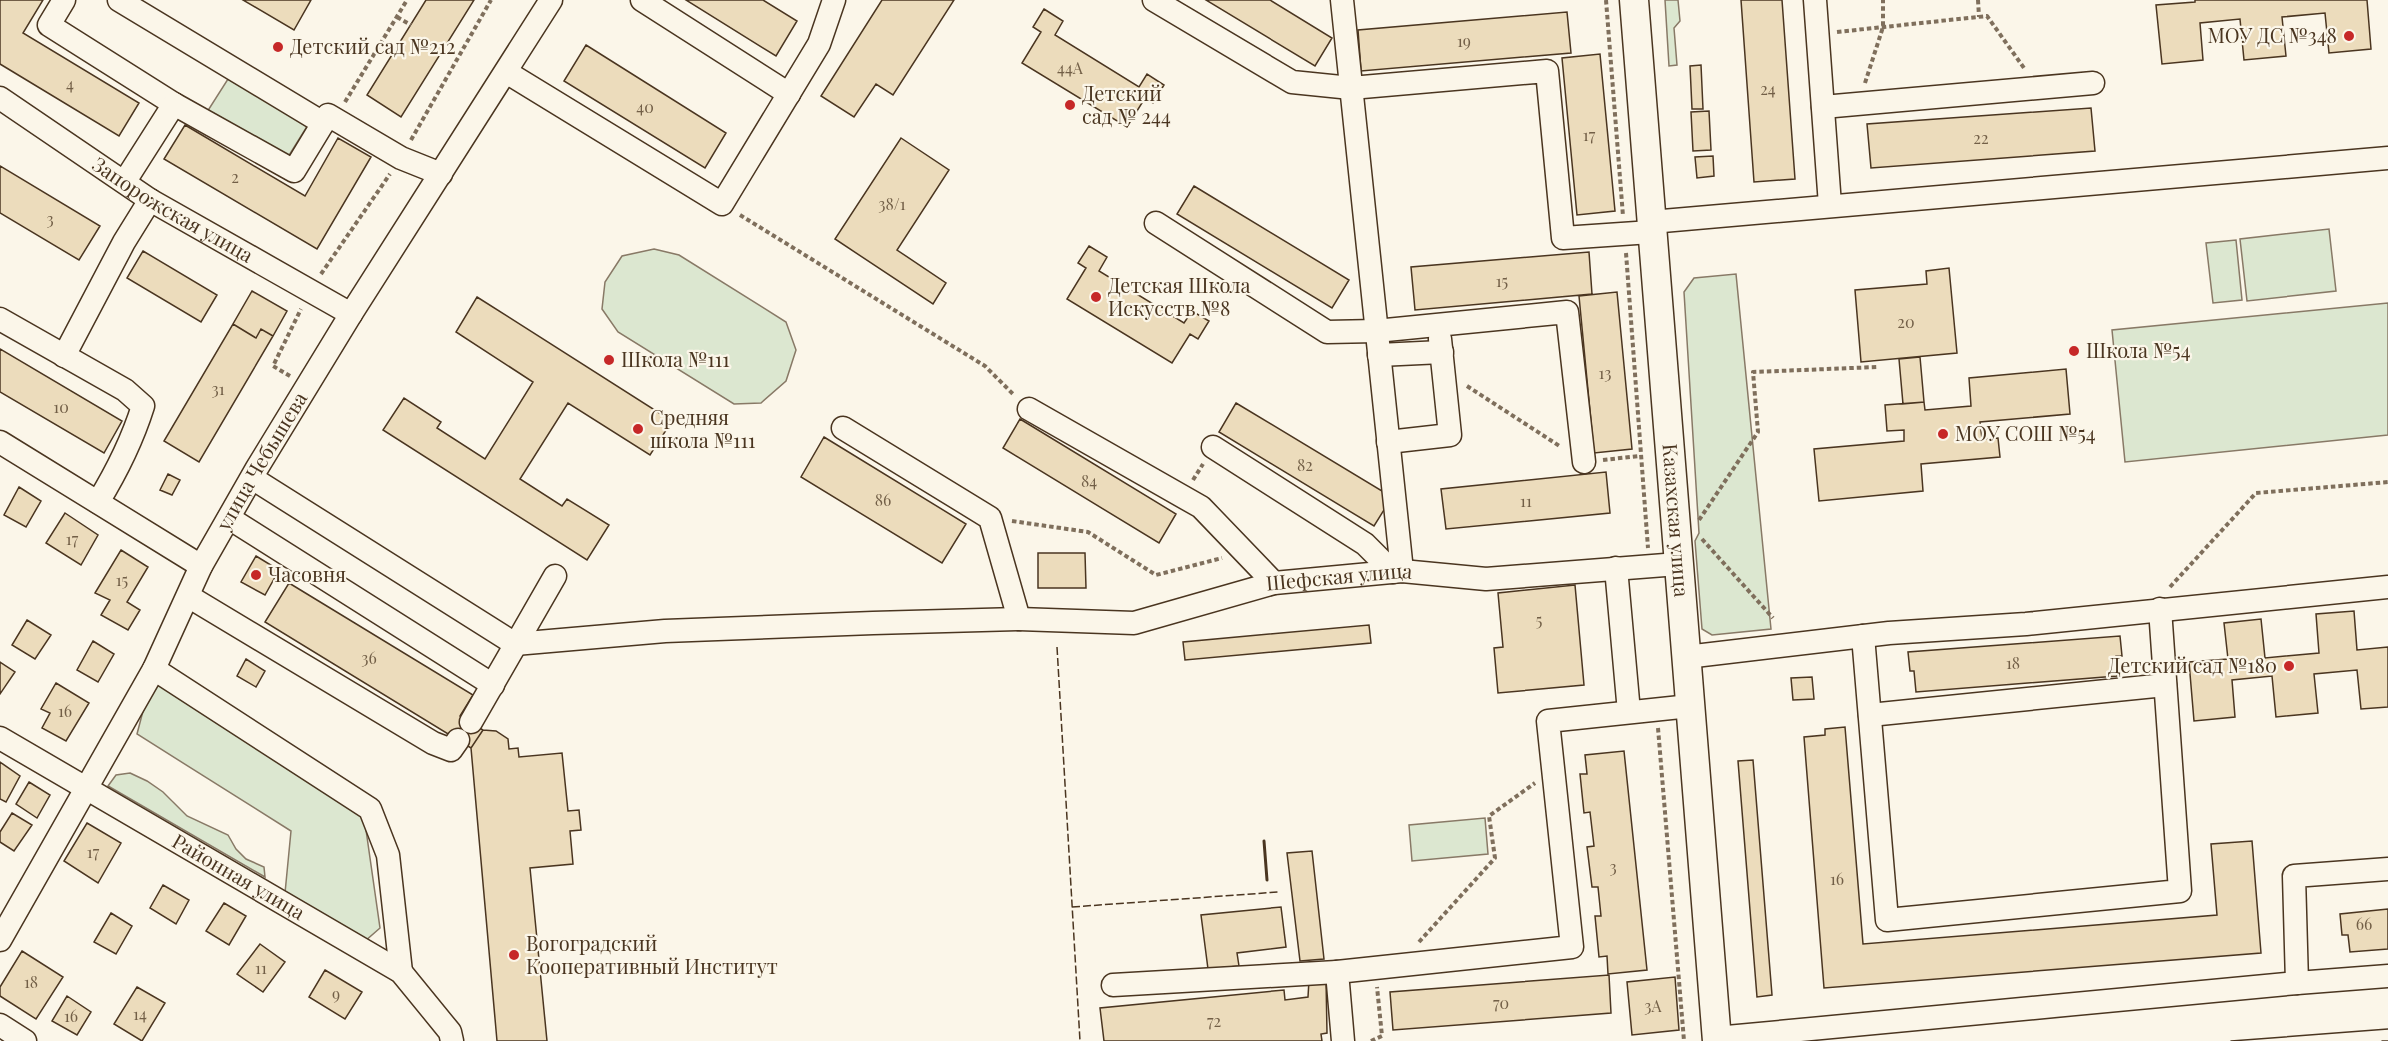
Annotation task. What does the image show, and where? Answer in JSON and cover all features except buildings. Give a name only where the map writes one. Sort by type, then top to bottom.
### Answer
[{"type":"main road","name":"Казахская улица","points":[[1634,0],[1642,229],[1678,564],[1717,1040]]},
{"type":"street","points":[[64,0],[49,25],[174,104],[294,171],[329,121]]},
{"type":"street","points":[[119,0],[329,121],[401,158],[441,174]]},
{"type":"street","name":"улица Чебышева","points":[[0,940],[154,669],[201,566],[252,478],[351,314],[551,0]]},
{"type":"street","points":[[642,0],[789,94]]},
{"type":"street","points":[[506,72],[722,204],[819,44],[834,0]]},
{"type":"street","points":[[1154,0],[1292,82],[1351,88],[1547,71],[1563,238],[1830,205],[2388,158]]},
{"type":"street","points":[[1342,0],[1388,442],[1398,571]]},
{"type":"street","points":[[1815,0],[1830,205]]},
{"type":"street","points":[[1823,107],[2093,83]]},
{"type":"street","name":"Запорожская улица","points":[[0,98],[150,200],[351,314]]},
{"type":"street","points":[[125,181],[174,104]]},
{"type":"street","points":[[64,356],[123,242],[150,200]]},
{"type":"street","points":[[1156,223],[1327,332],[1376,331],[1567,312],[1584,462]]},
{"type":"street","points":[[0,319],[125,390],[143,406],[135,434],[119,468],[98,502]]},
{"type":"street","points":[[1379,355],[1442,354],[1450,435],[1388,442]]},
{"type":"street","points":[[1029,409],[1201,507],[1274,582]]},
{"type":"street","points":[[843,428],[990,518],[1011,620]]},
{"type":"street","points":[[0,442],[201,566]]},
{"type":"street","points":[[1213,447],[1365,544],[1398,571]]},
{"type":"street","points":[[252,478],[515,644]]},
{"type":"street","points":[[229,518],[493,685]]},
{"type":"street","name":"Шефская улица","points":[[515,644],[665,631],[1011,620],[1134,622],[1274,582],[1398,571],[1486,579],[1678,564]]},
{"type":"street","points":[[1616,568],[1628,701]]},
{"type":"street","points":[[188,596],[433,743],[451,750],[493,685],[555,576]]},
{"type":"street","points":[[1686,657],[1863,636],[2026,624],[2155,609],[2388,587]]},
{"type":"street","points":[[1863,636],[1887,920],[2181,891],[2165,686],[2155,609]]},
{"type":"street","points":[[154,669],[370,809],[388,855],[401,972]]},
{"type":"street","points":[[1870,715],[2165,686]]},
{"type":"street","points":[[1113,985],[1338,972],[1572,947],[1548,721],[1690,706]]},
{"type":"street","name":"Районная улица","points":[[0,738],[401,972],[450,1032],[452,1041]]},
{"type":"street","points":[[2297,983],[2294,876],[2388,869]]},
{"type":"street","points":[[1338,972],[1343,1041]]},
{"type":"street","points":[[1717,1040],[2388,976]]},
{"type":"street","points":[[0,1025],[25,1041]]},
{"type":"path","points":[[329,121],[407,0]]},
{"type":"path","points":[[308,387],[273,366],[310,291],[401,158],[492,0]]},
{"type":"path","points":[[1606,0],[1642,229],[1639,456],[1649,565]]},
{"type":"path","points":[[1859,104],[1883,27],[1882,0]]},
{"type":"path","points":[[1978,0],[1979,17]]},
{"type":"path","points":[[397,16],[411,25]]},
{"type":"path","points":[[1818,34],[1987,16],[2038,88]]},
{"type":"path","points":[[722,204],[985,366],[1029,409]]},
{"type":"path","points":[[1442,354],[1584,462],[1639,456]]},
{"type":"path","points":[[1693,530],[1758,432],[1753,372],[1877,368]]},
{"type":"path","points":[[1183,497],[1213,447]]},
{"type":"path","points":[[2155,609],[2256,493],[2388,482]]},
{"type":"path","points":[[990,518],[1088,531],[1156,575],[1244,552]]},
{"type":"path","points":[[1701,538],[1773,618]]},
{"type":"path","points":[[1656,710],[1684,1041]]},
{"type":"path","points":[[1417,944],[1495,858],[1490,816],[1553,771]]},
{"type":"path","points":[[1371,1041],[1382,1036],[1376,968]]},
{"type":"green space","points":[[1665,0],[1678,0],[1680,21],[1674,28],[1677,65],[1669,66]]},
{"type":"green space","points":[[228,79],[308,125],[288,157],[207,112]]},
{"type":"green space","points":[[2329,229],[2336,291],[2247,301],[2240,239]]},
{"type":"green space","points":[[2236,240],[2242,300],[2213,303],[2206,243]]},
{"type":"green space","points":[[654,249],[679,255],[786,322],[796,350],[786,381],[761,403],[734,404],[618,332],[602,309],[605,282],[622,256]]},
{"type":"green space","points":[[1736,274],[1771,629],[1712,635],[1702,629],[1695,541],[1699,533],[1684,292],[1694,278]]},
{"type":"green space","points":[[2388,303],[2388,435],[2125,462],[2112,330]]},
{"type":"green space","points":[[154,669],[363,809],[380,928],[365,941],[285,893],[291,831],[137,734]]},
{"type":"green space","points":[[130,773],[163,792],[187,816],[228,835],[236,849],[246,859],[264,867],[265,877],[108,786],[116,775]]},
{"type":"green space","points":[[1485,818],[1488,854],[1412,861],[1409,825]]},
{"type":"tram line","points":[[2231,1041],[2388,1029]]},
{"type":"tram line","points":[[2382,1041],[2388,1041]]},
{"type":"fence","points":[[1057,647],[1080,1041]]},
{"type":"fence","points":[[1072,907],[1278,892]]},
{"type":"wall","points":[[1264,841],[1267,880]]},
{"type":"place","name":"МОУ ДС №348","points":[[2349,36]]},
{"type":"place","name":"Детский сад №212","points":[[278,47]]},
{"type":"place","name":"Детский сад № 244","points":[[1070,105]]},
{"type":"place","name":"Детская Школа Искусств №8","points":[[1096,297]]},
{"type":"place","name":"Школа №54","points":[[2074,351]]},
{"type":"place","name":"Школа №111","points":[[609,360]]},
{"type":"place","name":"Средняя школа №111","points":[[638,429]]},
{"type":"place","name":"МОУ СОШ №54","points":[[1943,434]]},
{"type":"place","name":"Часовня","points":[[256,575]]},
{"type":"place","name":"Детский сад №180","points":[[2289,666]]},
{"type":"place","name":"Вогоградский Кооперативный Институт","points":[[514,955]]}]
